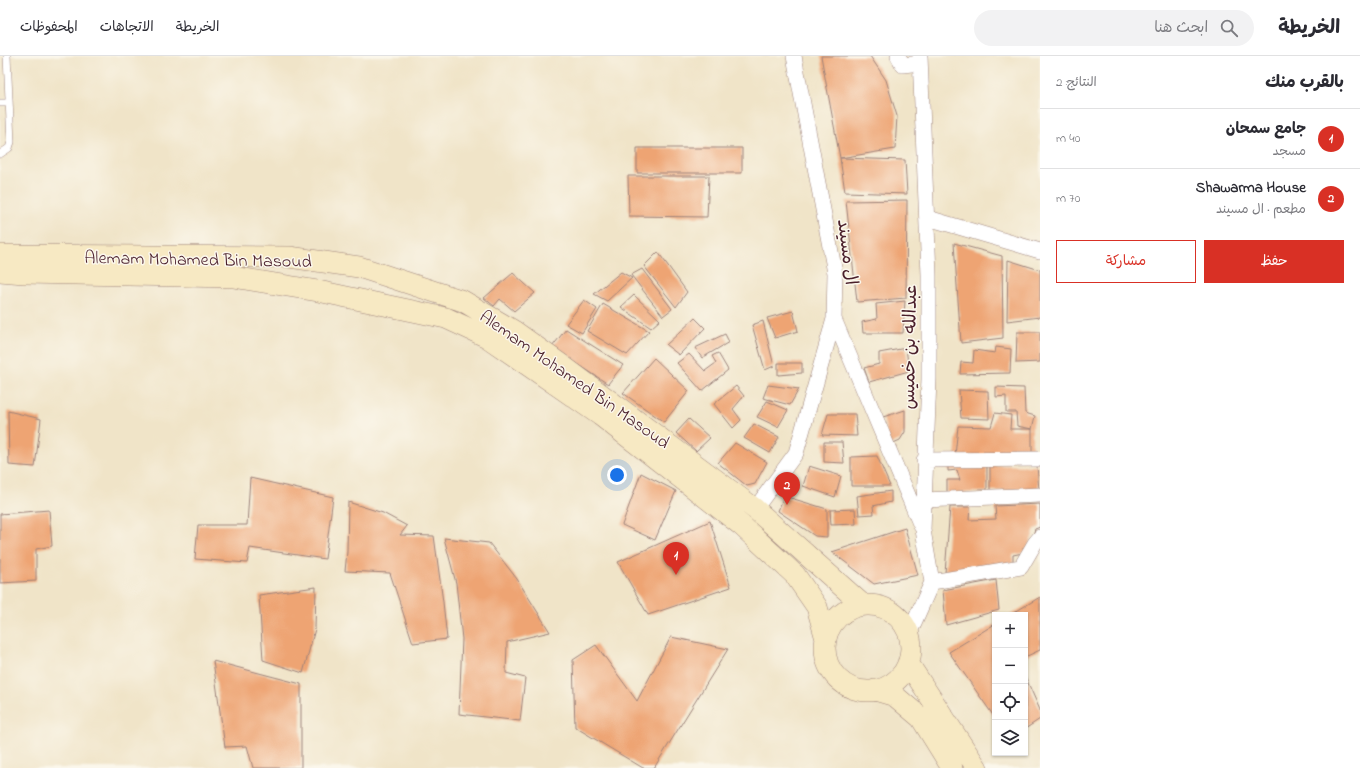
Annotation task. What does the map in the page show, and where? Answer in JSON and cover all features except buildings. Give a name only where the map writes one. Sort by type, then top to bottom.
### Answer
[{"type":"street","name":"ال مسيند","points":[[755,509],[796,453],[834,319],[835,273],[794,56]]},
{"type":"street","points":[[898,56],[903,65],[920,59]]},
{"type":"street","name":"عبدالله بن خميس","points":[[920,59],[928,218],[929,379],[924,460],[922,530],[932,582]]},
{"type":"street","points":[[928,218],[1040,251]]},
{"type":"street","name":"Alemam Mohamed Bin Masoud","points":[[0,255],[289,257],[359,267],[463,301],[514,331],[755,509],[864,605]]},
{"type":"street","points":[[318,291],[341,287],[345,280],[343,272],[324,262]]},
{"type":"street","name":"Alemam Mohamed Bin Masoud","points":[[0,271],[24,273],[233,277],[318,291],[446,318],[487,337],[600,415],[741,525],[795,575],[817,607],[826,639]]},
{"type":"street","points":[[834,319],[922,530]]},
{"type":"street","points":[[924,460],[1040,459]]},
{"type":"street","points":[[924,500],[1040,495]]},
{"type":"street","points":[[909,634],[932,582],[1021,566],[1034,543],[1040,537]]},
{"type":"street","name":"Alemam Mohamed Bin Masoud","points":[[875,690],[889,685],[901,676],[908,663],[912,649],[909,634],[902,621],[891,611],[877,606],[864,605],[850,608],[839,616],[831,626],[826,639],[825,652],[829,666],[837,677],[847,685],[860,690],[875,690],[895,696],[921,718],[952,768]]},
{"type":"street","points":[[908,663],[977,768]]},
{"type":"lane","points":[[0,154],[8,148],[11,142],[7,56]]},
{"type":"lane","points":[[0,103],[9,103]]},
{"type":"place","name":"Shawarma House","points":[[787,505]]},
{"type":"place","name":"جامع سمحان","points":[[676,575]]}]
